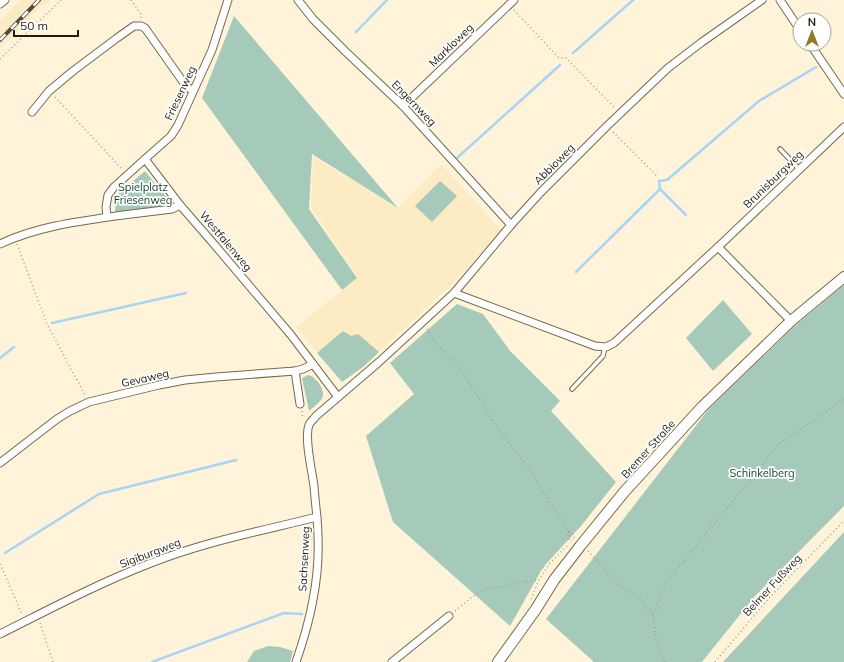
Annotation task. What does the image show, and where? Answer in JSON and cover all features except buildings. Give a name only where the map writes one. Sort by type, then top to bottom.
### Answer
[{"type":"main road","name":"Bremer Straße","points":[[498,662],[559,574],[625,491],[702,407],[791,321],[844,277]]},
{"type":"street","points":[[0,4],[5,0]]},
{"type":"street","name":"Friesenweg","points":[[107,217],[106,207],[108,195],[114,187],[171,136],[178,125],[212,50],[228,0]]},
{"type":"street","name":"Engernweg","points":[[298,0],[313,19],[403,106],[511,225]]},
{"type":"street","name":"Abbioweg","points":[[309,425],[316,416],[379,362],[454,293],[511,225],[546,188],[607,126],[668,68],[761,0]]},
{"type":"street","points":[[780,0],[792,18]]},
{"type":"street","name":"Markloweg","points":[[403,106],[511,2]]},
{"type":"street","points":[[32,112],[49,91],[116,38],[134,26],[141,26],[145,28],[186,86],[193,92]]},
{"type":"street","points":[[815,52],[844,94]]},
{"type":"street","name":"Brunisburgweg","points":[[606,347],[614,343],[718,247],[844,127]]},
{"type":"street","name":"Westfalenweg","points":[[145,160],[180,205],[291,335],[338,397]]},
{"type":"street","points":[[0,244],[35,231],[61,224],[172,209],[180,205]]},
{"type":"street","points":[[718,247],[791,321]]},
{"type":"street","points":[[454,293],[595,346],[606,347]]},
{"type":"street","name":"Gevaweg","points":[[0,463],[57,419],[89,402],[186,380],[294,371],[303,369],[313,364]]},
{"type":"street","points":[[294,371],[300,404]]},
{"type":"street","name":"Sachsenweg","points":[[296,662],[304,638],[313,599],[317,572],[317,517],[307,437],[309,425]]},
{"type":"street","name":"Sigiburgweg","points":[[0,634],[112,579],[151,563],[185,551],[227,539],[317,517]]},
{"type":"street","points":[[392,662],[449,616]]},
{"type":"lane","points":[[780,149],[799,169]]},
{"type":"lane","name":"Brunisburgweg","points":[[572,389],[603,356],[606,347]]},
{"type":"path","points":[[0,59],[61,0]]},
{"type":"path","points":[[131,0],[141,14],[141,26]]},
{"type":"path","points":[[511,2],[559,58],[566,58],[621,114]]},
{"type":"path","points":[[49,91],[127,175]]},
{"type":"path","points":[[607,126],[658,177]]},
{"type":"path","points":[[14,238],[47,324],[89,402]]},
{"type":"path","points":[[422,323],[437,345],[456,364],[496,426],[528,467],[568,531],[572,533],[573,540]]},
{"type":"path","points":[[665,662],[656,642],[653,615],[666,583],[779,444],[844,400]]},
{"type":"path","points":[[300,404],[304,423],[309,425]]},
{"type":"path","name":"Belmer Fußweg","points":[[715,662],[769,598],[844,522]]},
{"type":"path","points":[[568,531],[570,543]]},
{"type":"path","points":[[589,551],[606,570],[610,580],[640,598],[653,615]]},
{"type":"path","points":[[0,564],[26,621]]},
{"type":"path","points":[[449,616],[480,591],[539,580]]},
{"type":"path","points":[[38,615],[53,662]]},
{"type":"shaded area","points":[[20,0],[51,0],[47,4],[42,5],[0,48],[0,21]]},
{"type":"shaded area","points":[[313,156],[398,209],[441,164],[501,230],[457,279],[363,367],[342,382],[296,327],[358,278],[311,208]]},
{"type":"green space","points":[[234,16],[398,208],[312,154],[309,209],[357,278],[342,290],[202,98]]},
{"type":"green space","name":"Spielplatz Friesenweg","points":[[145,171],[168,199],[164,206],[115,212],[116,199],[119,193]]},
{"type":"green space","points":[[440,181],[457,196],[432,222],[415,206]]},
{"type":"green space","name":"Schinkelberg","points":[[844,285],[844,506],[755,596],[702,662],[594,662],[546,619],[708,410],[795,326]]},
{"type":"green space","points":[[723,300],[752,334],[713,371],[686,338]]},
{"type":"green space","points":[[457,304],[483,314],[511,352],[560,401],[551,411],[616,482],[581,526],[546,564],[510,626],[393,522],[366,436],[414,394],[390,363]]},
{"type":"green space","points":[[343,331],[351,336],[358,334],[379,352],[363,367],[342,382],[317,353]]},
{"type":"green space","points":[[308,375],[318,382],[323,392],[320,402],[309,411],[302,378]]},
{"type":"green space","points":[[844,532],[844,662],[723,662]]},
{"type":"green space","points":[[268,646],[280,647],[293,651],[290,662],[247,662],[254,651]]},
{"type":"waterway","points":[[356,32],[387,0]]},
{"type":"waterway","points":[[573,53],[633,0]]},
{"type":"waterway","points":[[457,158],[560,65]]},
{"type":"waterway","points":[[576,272],[660,189],[659,181],[667,180],[759,101],[816,67]]},
{"type":"waterway","points":[[660,189],[686,215]]},
{"type":"waterway","points":[[52,323],[186,293]]},
{"type":"waterway","points":[[0,358],[14,347]]},
{"type":"waterway","points":[[5,553],[99,494],[236,460]]},
{"type":"waterway","points":[[152,662],[284,613],[302,614]]},
{"type":"railway","points":[[0,40],[39,0]]}]
